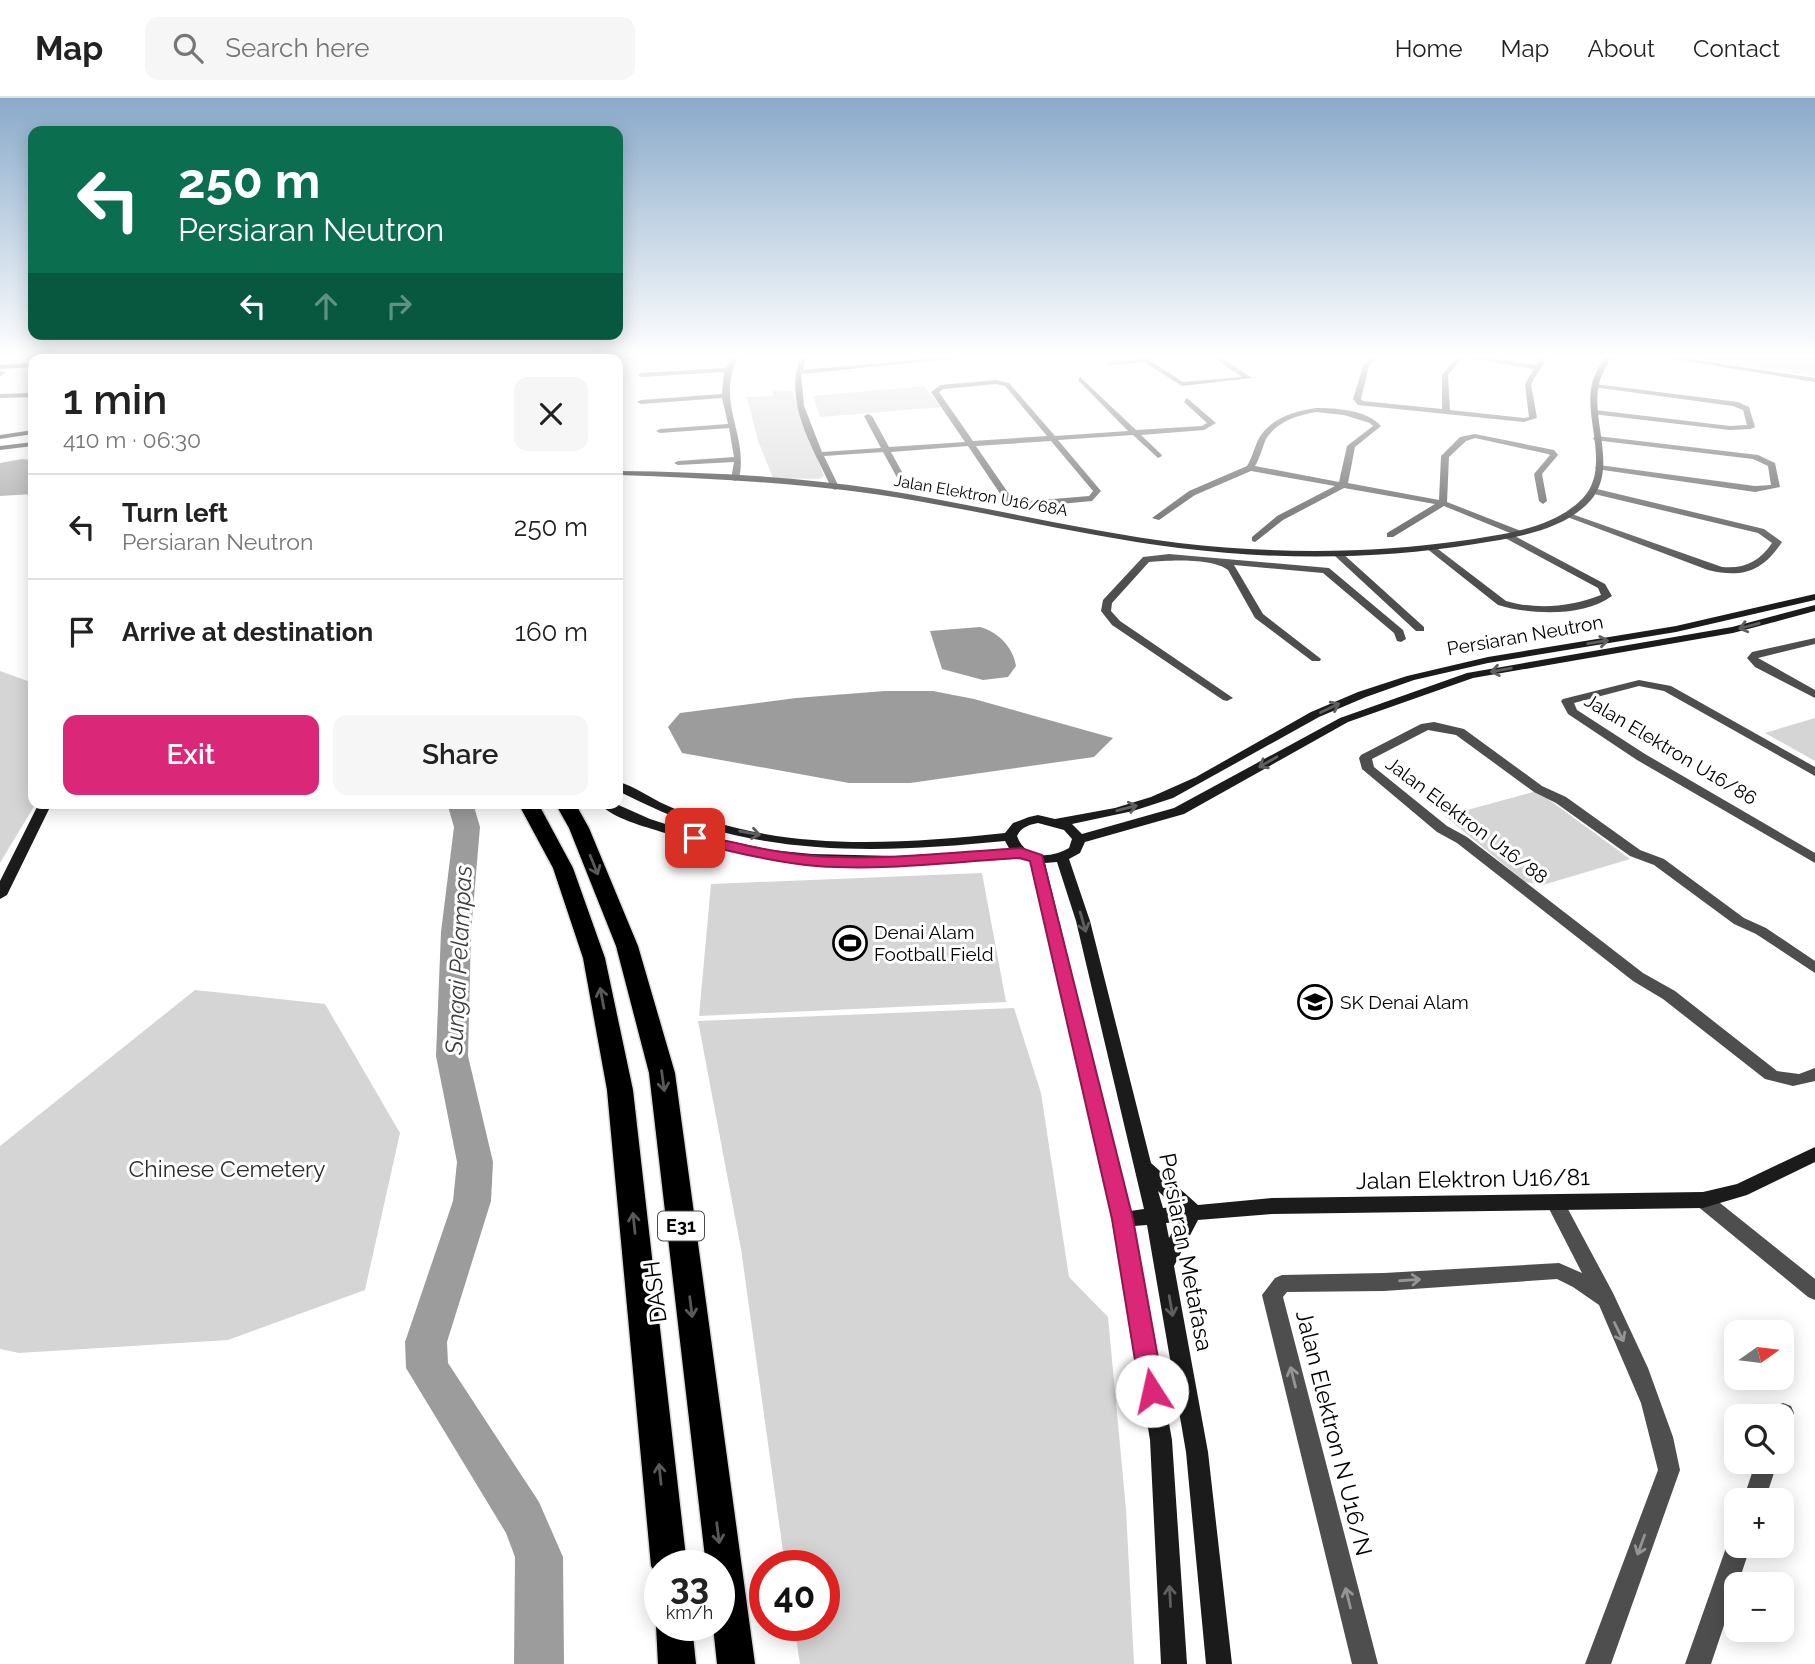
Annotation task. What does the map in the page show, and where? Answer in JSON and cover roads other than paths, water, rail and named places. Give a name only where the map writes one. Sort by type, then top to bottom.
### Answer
[{"type":"highway","name":"DASH","points":[[531,809],[564,868],[594,958],[620,1090],[667,1550]]},
{"type":"highway","name":"DASH","points":[[568,809],[579,828],[626,946],[662,1073],[736,1664]]},
{"type":"highway","points":[[675,1641],[677,1664]]},
{"type":"street","points":[[0,437],[26,431]]},
{"type":"street","points":[[732,431],[740,467],[735,479]]},
{"type":"street","points":[[813,431],[835,486]]},
{"type":"street","points":[[876,431],[904,484]]},
{"type":"street","points":[[961,431],[1008,499],[1029,504],[1093,498],[1097,491],[1047,431]]},
{"type":"street","points":[[821,454],[1160,431]]},
{"type":"street","points":[[1250,468],[1264,435],[1269,431]]},
{"type":"street","points":[[1343,485],[1351,446],[1370,431]]},
{"type":"street","points":[[1566,515],[1711,568],[1731,572],[1747,571],[1771,554],[1777,542],[1761,531],[1594,491],[1600,467],[1596,431]]},
{"type":"street","points":[[1134,433],[1158,456]]},
{"type":"street","points":[[1443,503],[1445,456],[1463,439],[1483,436],[1539,447],[1554,455],[1538,474],[1543,501]]},
{"type":"street","points":[[1597,438],[1755,457],[1772,465],[1776,487],[1755,489],[1600,467]]},
{"type":"street","points":[[2,449],[28,445]]},
{"type":"street","points":[[678,463],[739,459]]},
{"type":"street","points":[[1156,518],[1192,493],[1250,468],[1443,503],[1513,534],[1602,586],[1607,596],[1544,608],[1514,607],[1502,603],[1431,548]]},
{"type":"street","name":"Jalan Elektron U16/68A","points":[[623,473],[835,486],[1219,550],[1338,554],[1431,548],[1513,534],[1566,515],[1594,491]]},
{"type":"street","points":[[1255,539],[1280,518],[1343,485]]},
{"type":"street","points":[[1390,535],[1443,503]]},
{"type":"street","points":[[1219,550],[1259,616],[1316,659]]},
{"type":"street","points":[[1338,554],[1420,629]]},
{"type":"street","points":[[1227,698],[1116,623],[1106,611],[1107,602],[1142,562],[1155,557],[1313,568],[1335,575],[1399,632],[1401,639]]},
{"type":"street","name":"Persiaran Neutron","points":[[1010,836],[1019,824],[1028,821],[1060,822],[1134,807],[1166,796],[1210,775],[1293,726],[1385,686],[1490,659],[1718,621],[1815,597]]},
{"type":"street","name":"Persiaran Neutron","points":[[1079,839],[1179,811],[1344,720],[1471,675],[1733,630],[1815,608]]},
{"type":"street","points":[[1815,641],[1756,654],[1752,658],[1759,665],[1815,695]]},
{"type":"street","name":"Jalan Elektron U16/86","points":[[1815,772],[1667,688],[1639,683],[1567,701],[1572,712],[1641,757],[1815,859]]},
{"type":"street","name":"Jalan Elektron U16/88","points":[[1815,968],[1761,930],[1739,921],[1658,862],[1635,853],[1561,800],[1538,789],[1460,732],[1434,726],[1425,727],[1365,758],[1368,769],[1442,829],[1462,840],[1528,893],[1549,905],[1638,977],[1669,995],[1771,1075],[1796,1080],[1815,1074]]},
{"type":"street","points":[[623,789],[645,802],[723,829],[786,840],[862,847],[930,846],[1010,836],[1011,842],[1029,856],[1123,1219],[1161,1440],[1174,1664]]},
{"type":"street","points":[[0,895],[43,809]]},
{"type":"street","points":[[617,809],[648,824],[719,845],[817,861],[1029,856],[1062,858],[1075,850],[1079,839],[1069,827],[1060,822]]},
{"type":"street","name":"Persiaran Metafasa","points":[[1062,858],[1083,921],[1155,1215],[1197,1452],[1219,1664]]},
{"type":"street","name":"Jalan Elektron U16/81","points":[[1123,1219],[1272,1206],[1703,1200],[1741,1190],[1815,1154]]},
{"type":"street","points":[[1142,1165],[1194,1212],[1164,1265]]},
{"type":"street","points":[[1703,1200],[1815,1291]]},
{"type":"street","points":[[1555,1203],[1640,1375],[1666,1451],[1669,1470],[1598,1664]]},
{"type":"street","points":[[1578,1247],[1571,1260],[1559,1271],[1580,1281],[1603,1298]]},
{"type":"street","name":"Jalan Elektron N U16/N","points":[[1365,1664],[1272,1295],[1282,1284],[1384,1282],[1559,1271]]},
{"type":"street","points":[[1699,1664],[1734,1558]]},
{"type":"waterway","name":"Sungai Pelampas","points":[[462,809],[467,827],[456,932],[452,1056],[475,1162],[472,1201],[426,1342],[427,1368],[523,1518],[539,1557],[539,1664]]},
{"type":"place","name":"Denai Alam Football Field","points":[[850,943]]},
{"type":"place","name":"SK Denai Alam","points":[[1315,1002]]},
{"type":"park label","name":"Chinese Cemetery","points":[[227,1169]]}]
